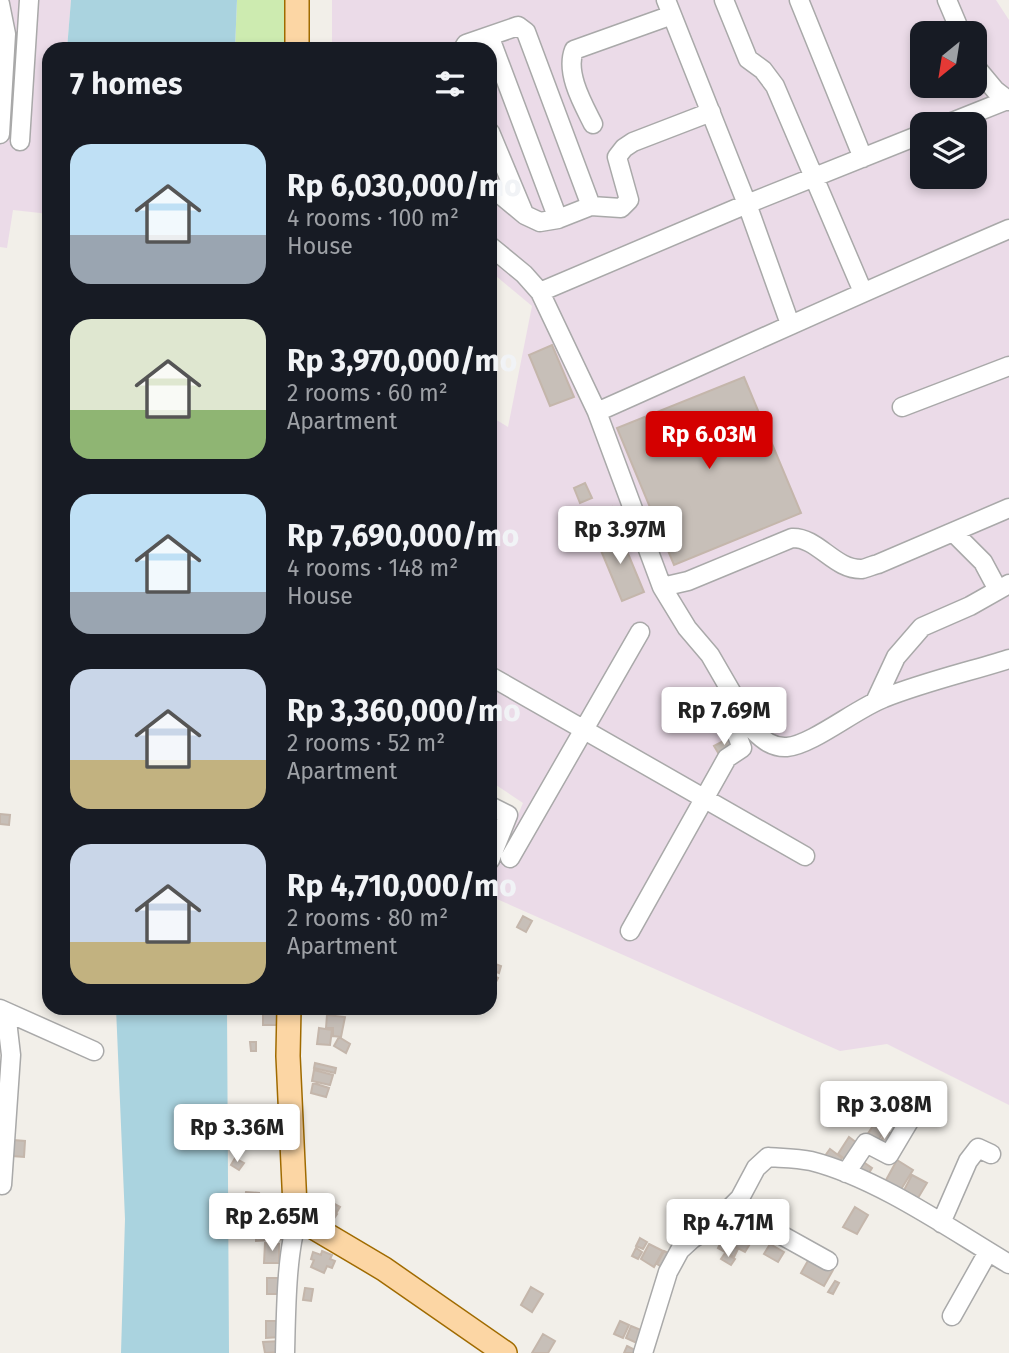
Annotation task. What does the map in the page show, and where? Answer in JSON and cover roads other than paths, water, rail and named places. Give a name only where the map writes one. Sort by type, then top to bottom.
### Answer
[{"type":"main road","points":[[297,0],[297,42]]},
{"type":"main road","points":[[289,1015],[289,1084],[295,1207],[298,1218],[384,1269],[505,1353]]},
{"type":"street","points":[[20,141],[29,0]]},
{"type":"street","points":[[723,0],[748,59],[763,70],[775,86],[863,292]]},
{"type":"street","points":[[799,0],[863,158]]},
{"type":"street","points":[[947,0],[956,21]]},
{"type":"street","points":[[0,4],[6,34],[0,134]]},
{"type":"street","points":[[593,124],[575,84],[572,57],[574,50],[669,7],[747,204],[790,324]]},
{"type":"street","points":[[474,42],[518,26],[526,32],[591,206]]},
{"type":"street","points":[[490,38],[492,42]]},
{"type":"street","points":[[497,57],[558,219]]},
{"type":"street","points":[[979,112],[1008,101],[987,80]]},
{"type":"street","points":[[497,192],[525,215],[540,222],[558,219],[591,206],[621,208],[627,204],[629,195],[619,171],[617,157],[624,148],[633,142],[711,112]]},
{"type":"street","points":[[540,292],[747,204],[910,139]]},
{"type":"street","points":[[497,149],[525,215]]},
{"type":"street","points":[[597,412],[1009,229]]},
{"type":"street","points":[[497,252],[524,274],[540,292],[597,412],[662,587],[687,628],[710,655],[754,731],[763,741],[786,747],[803,742],[875,702],[1009,659]]},
{"type":"street","points":[[902,407],[1009,366]]},
{"type":"street","points":[[662,587],[688,581],[792,538],[801,537],[847,565],[861,569],[1009,508]]},
{"type":"street","points":[[875,702],[896,657],[922,627],[970,606],[1004,587],[953,532]]},
{"type":"street","points":[[510,858],[640,632]]},
{"type":"street","points":[[497,680],[805,856]]},
{"type":"street","points":[[630,931],[727,758],[742,748],[735,730],[748,721]]},
{"type":"street","points":[[497,810],[508,815],[497,842]]},
{"type":"street","points":[[3,1011],[94,1051]]},
{"type":"street","points":[[2,1185],[12,1055],[3,1011]]},
{"type":"street","points":[[846,1173],[866,1143],[889,1155],[911,1118]]},
{"type":"street","points":[[941,1223],[968,1161],[978,1148],[991,1154]]},
{"type":"street","points":[[643,1353],[671,1264],[686,1244],[711,1227],[745,1192],[756,1168],[768,1157],[808,1160],[846,1173],[941,1223],[1009,1264]]},
{"type":"street","points":[[731,1207],[828,1261]]},
{"type":"street","points":[[285,1353],[290,1264],[298,1218]]},
{"type":"street","points":[[952,1316],[988,1251]]},
{"type":"water","points":[[71,0],[237,0],[235,42],[68,42]]},
{"type":"water","points":[[116,1015],[227,1015],[229,1353],[121,1353],[125,1219]]}]
